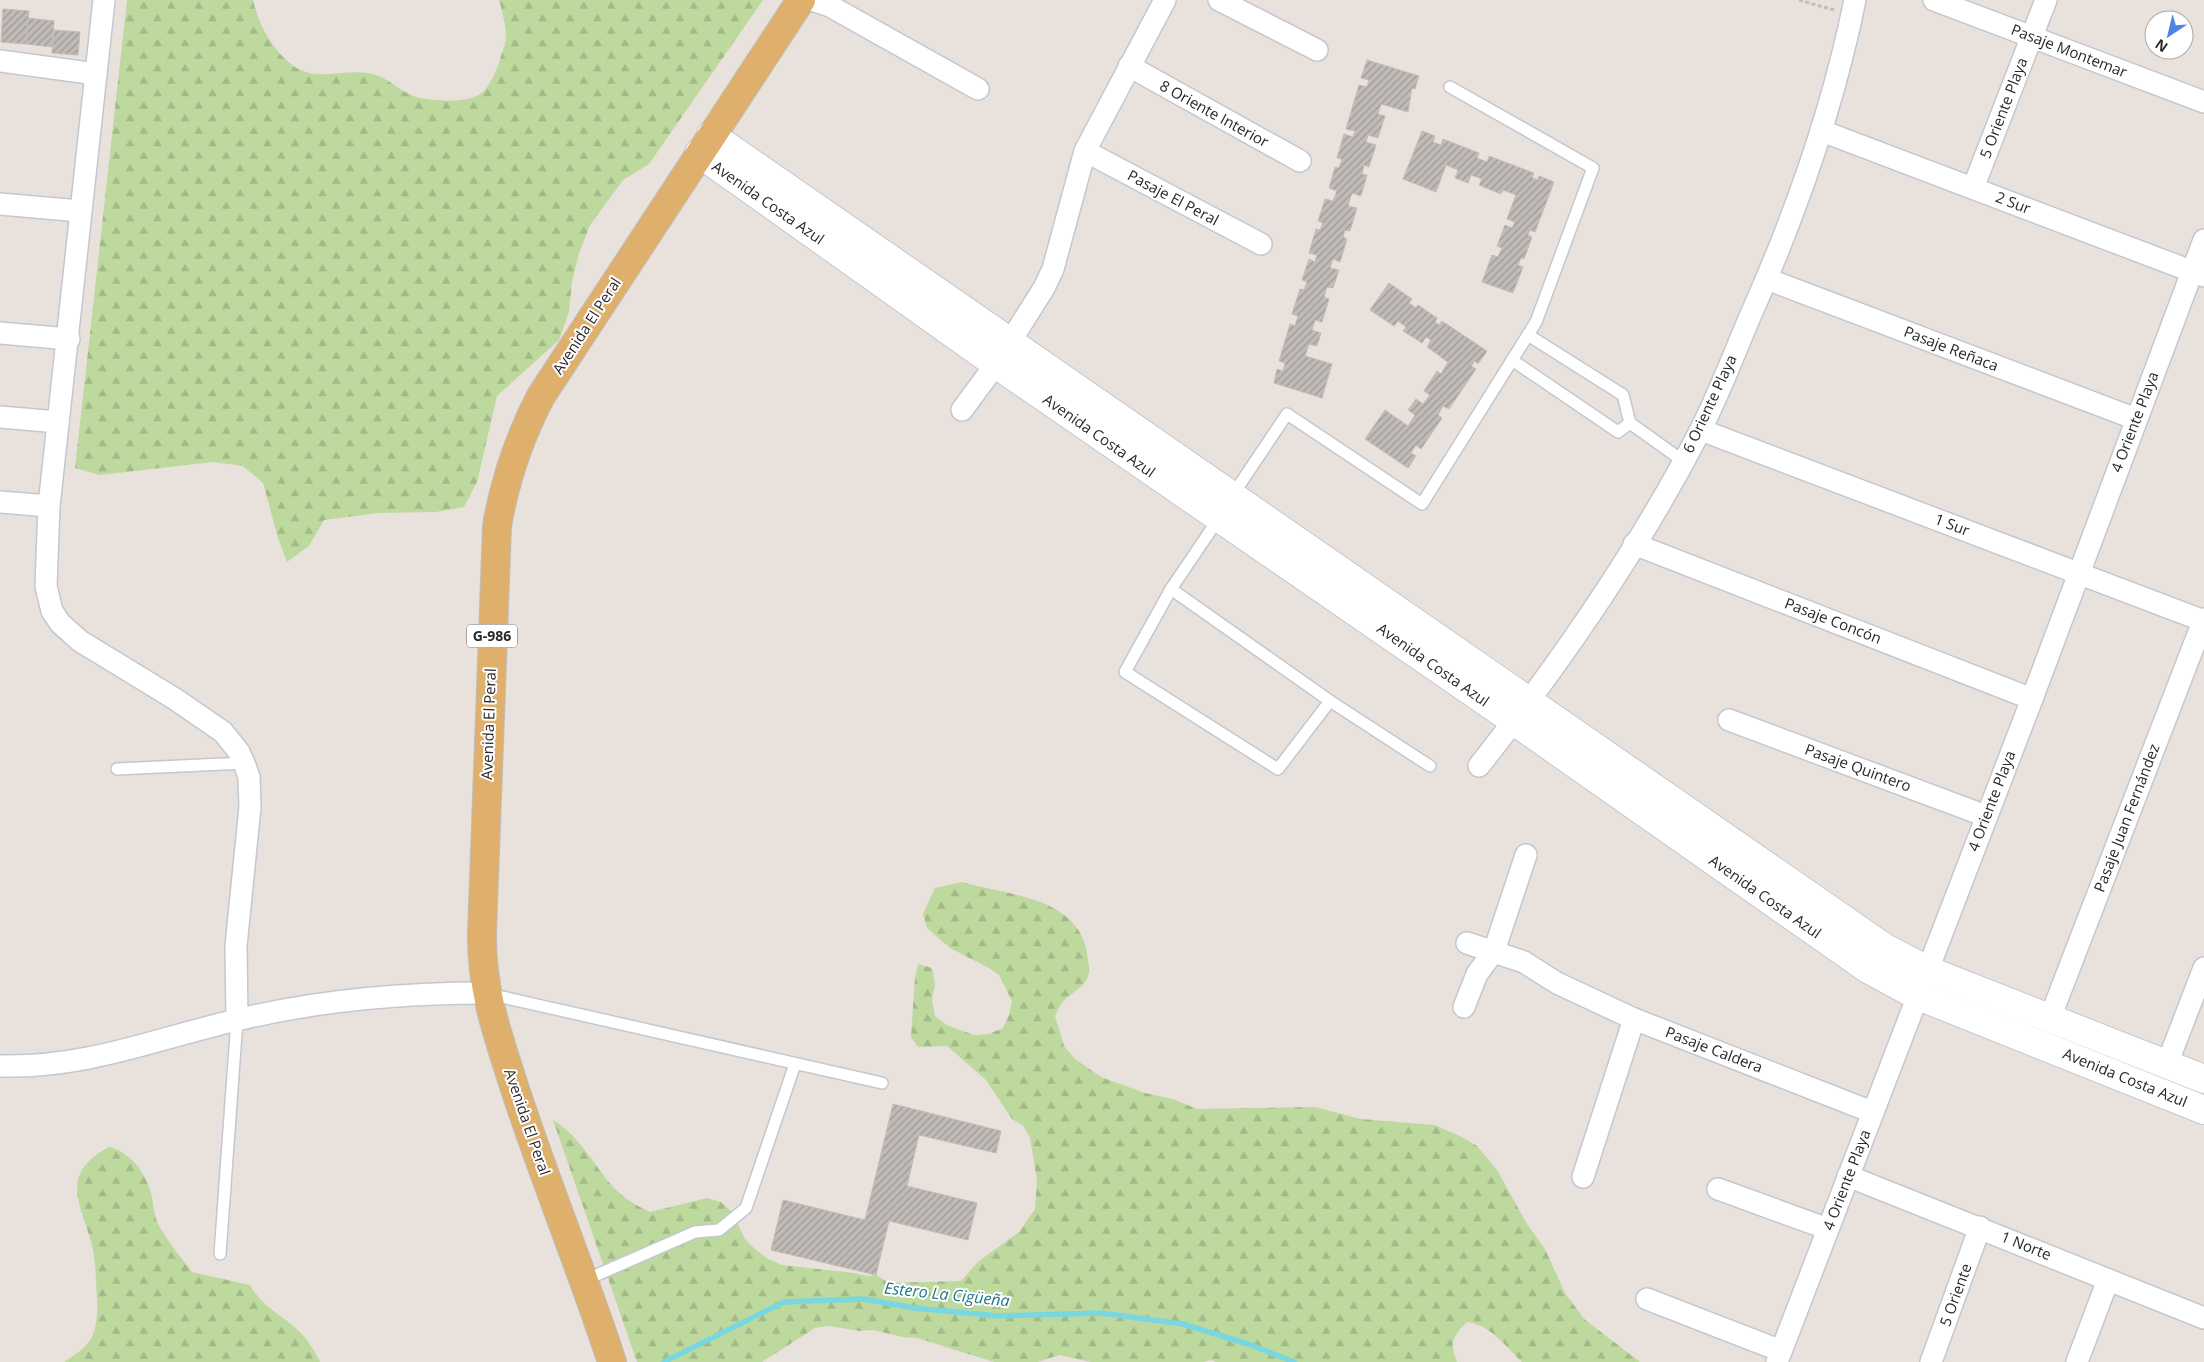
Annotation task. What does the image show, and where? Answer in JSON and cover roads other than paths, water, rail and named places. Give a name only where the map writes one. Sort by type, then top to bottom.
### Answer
[{"type":"main road","name":"Avenida El Peral","points":[[608,1350],[526,1122],[486,993],[482,942],[496,548],[506,483],[518,442],[541,396],[801,0]]},
{"type":"street","points":[[104,0],[80,211],[69,339],[49,506],[46,586],[48,599],[60,623],[80,641],[175,698],[223,732],[235,746],[244,763],[249,777],[250,807],[236,946],[237,1020]]},
{"type":"street","points":[[812,0],[830,6],[978,89]]},
{"type":"street","points":[[962,410],[996,364],[1044,288],[1053,269],[1085,151],[1164,0]]},
{"type":"street","points":[[1219,0],[1317,50]]},
{"type":"street","name":"Pasaje Montemar","points":[[1934,0],[2204,102]]},
{"type":"street","name":"5 Oriente Playa","points":[[1973,188],[2046,0]]},
{"type":"street","name":"6 Oriente Playa","points":[[1479,766],[1521,712],[1634,544],[1701,430],[1787,231],[1822,131],[1853,7]]},
{"type":"street","points":[[0,61],[96,74]]},
{"type":"street","name":"8 Oriente Interior","points":[[1129,66],[1300,161]]},
{"type":"street","name":"2 Sur","points":[[1822,131],[2198,274]]},
{"type":"street","name":"Avenida Costa Azul","points":[[705,144],[1010,341],[1226,507],[1521,712],[1868,969],[1916,996],[2204,1110]]},
{"type":"street","name":"Avenida Costa Azul","points":[[705,144],[996,364],[1226,507]]},
{"type":"street","name":"Pasaje El Peral","points":[[1085,151],[1261,244]]},
{"type":"street","points":[[0,204],[80,211]]},
{"type":"street","name":"4 Oriente Playa","points":[[1779,1357],[1916,996],[2032,699],[2136,419],[2198,274],[2204,240]]},
{"type":"street","name":"Pasaje Reñaca","points":[[1767,279],[2136,419]]},
{"type":"street","points":[[0,333],[69,339]]},
{"type":"street","points":[[0,417],[58,422]]},
{"type":"street","name":"1 Sur","points":[[1701,430],[2204,620]]},
{"type":"street","points":[[0,502],[49,506]]},
{"type":"street","name":"Pasaje Concón","points":[[1634,544],[2032,699]]},
{"type":"street","name":"Pasaje Juan Fernández","points":[[2050,1018],[2204,620]]},
{"type":"street","name":"Avenida Costa Azul","points":[[1521,712],[1869,938],[1926,970],[2204,1079]]},
{"type":"street","name":"Pasaje Quintero","points":[[1729,720],[1986,816]]},
{"type":"street","points":[[1464,1007],[1477,974],[1494,951],[1526,855]]},
{"type":"street","name":"Pasaje Caldera","points":[[1467,943],[1524,962],[1557,983],[1634,1019],[1872,1112]]},
{"type":"street","points":[[2167,1064],[2204,968]]},
{"type":"street","points":[[0,1066],[45,1064],[103,1056],[237,1020],[286,1009],[366,998],[436,993],[486,993]]},
{"type":"street","points":[[1583,1177],[1634,1019]]},
{"type":"street","name":"1 Norte","points":[[1848,1176],[1980,1227],[2204,1318]]},
{"type":"street","points":[[1718,1189],[1828,1229]]},
{"type":"street","name":"5 Oriente","points":[[1931,1362],[1980,1227]]},
{"type":"street","points":[[2077,1362],[2108,1280]]},
{"type":"street","points":[[1647,1299],[1779,1357]]},
{"type":"lane","points":[[1330,701],[1278,769],[1125,672],[1171,589],[1287,414],[1422,504],[1536,322],[1593,168],[1450,87]]},
{"type":"lane","points":[[1528,334],[1623,396],[1630,422],[1683,461]]},
{"type":"lane","points":[[1512,360],[1618,432],[1630,422]]},
{"type":"lane","points":[[1171,589],[1330,701],[1430,766]]},
{"type":"lane","points":[[117,769],[244,763]]},
{"type":"lane","points":[[486,993],[882,1083]]},
{"type":"lane","points":[[220,1254],[237,1020]]},
{"type":"lane","points":[[582,1281],[695,1232],[719,1230],[746,1208],[795,1064]]},
{"type":"waterway","name":"Estero La Cigüeña","points":[[664,1362],[784,1302],[864,1299],[914,1308],[998,1316],[1101,1313],[1183,1324],[1248,1344],[1294,1362]]}]
